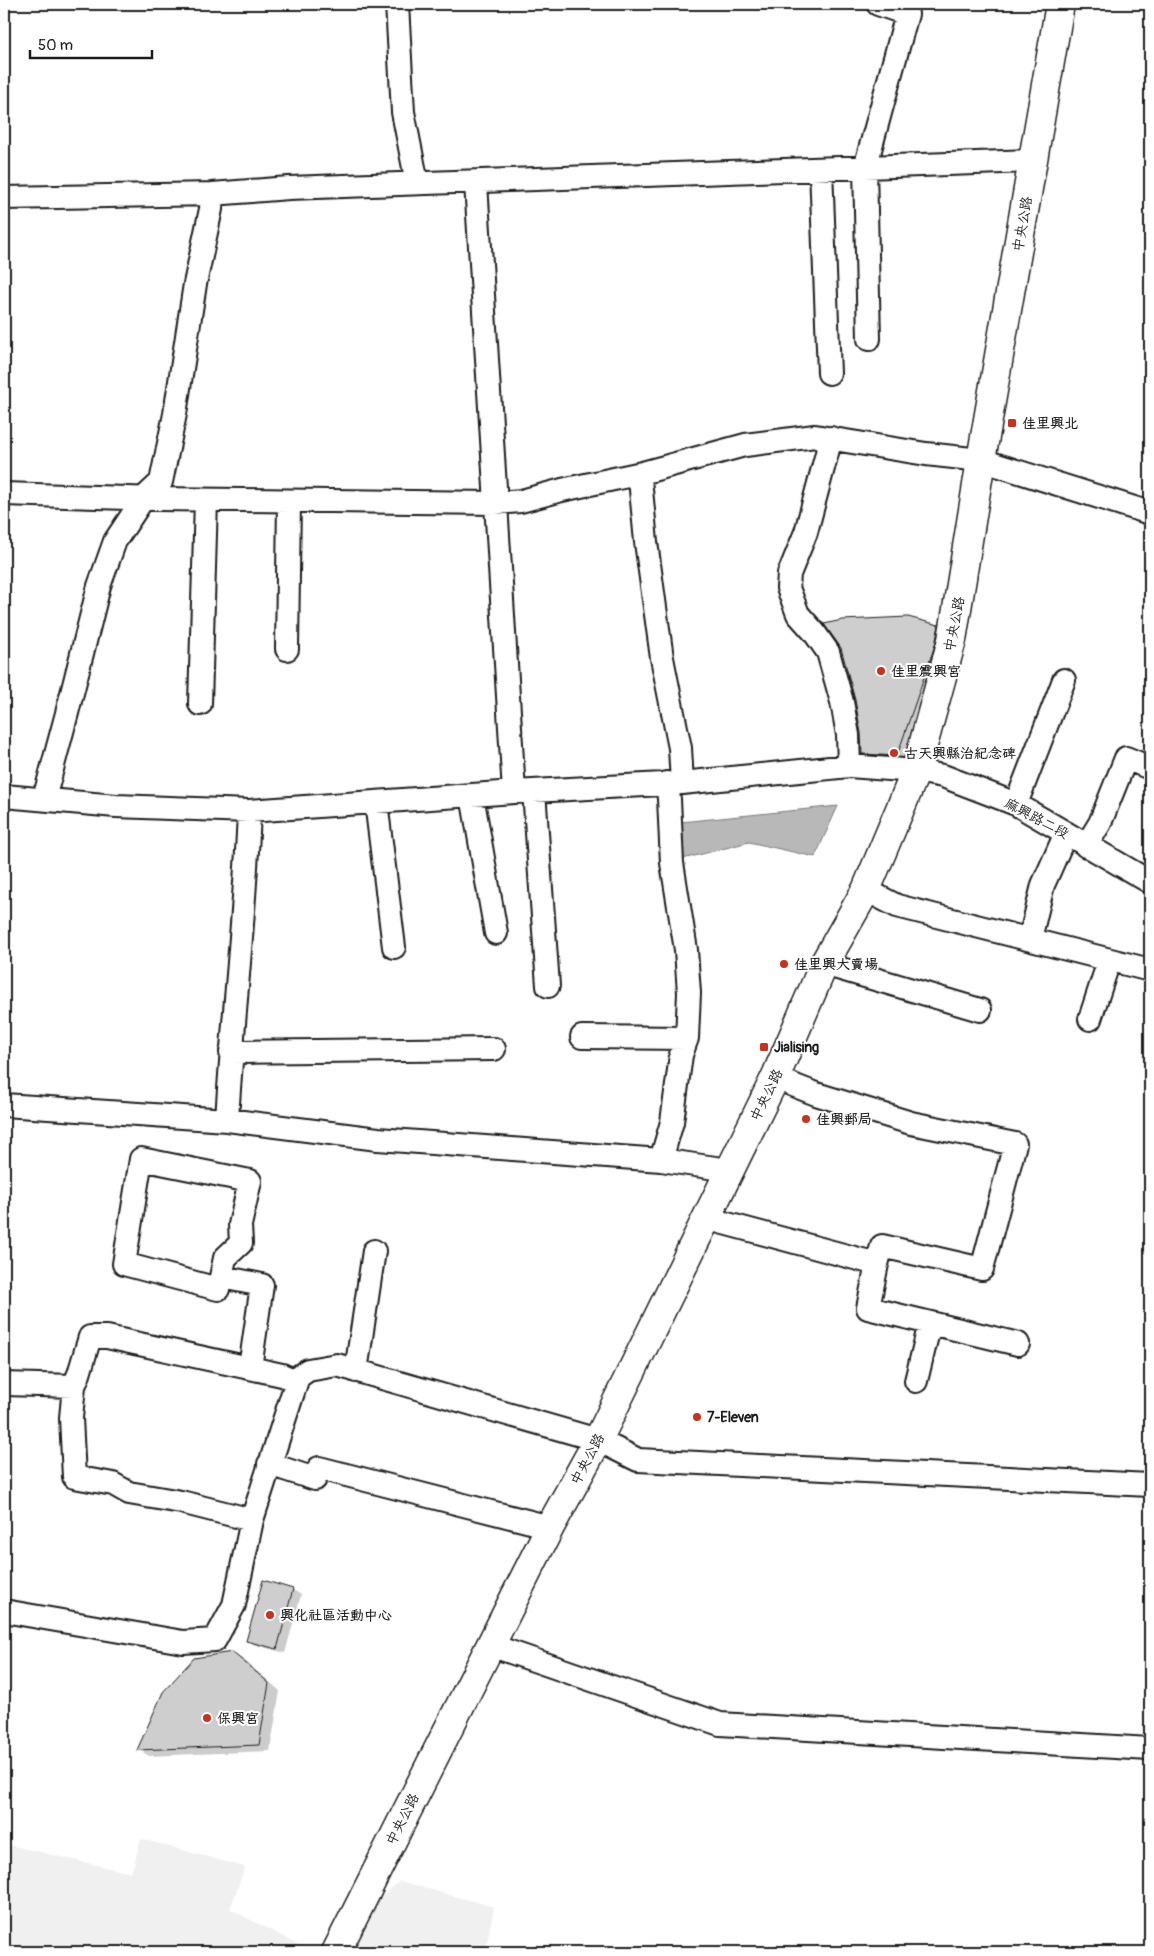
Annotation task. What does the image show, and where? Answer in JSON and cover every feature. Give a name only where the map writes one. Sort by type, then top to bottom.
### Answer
[{"type":"main road","name":"中央公路","points":[[336,1952],[550,1527],[598,1440],[774,1078],[824,964],[866,890],[916,771],[952,640],[981,460],[1060,4]]},
{"type":"street","points":[[397,4],[403,112],[417,183]]},
{"type":"street","points":[[869,339],[865,168],[907,14],[878,4]]},
{"type":"street","points":[[4,198],[212,194],[289,188],[417,183],[476,183],[1033,161]]},
{"type":"street","points":[[821,169],[829,373]]},
{"type":"street","points":[[476,183],[495,503],[524,792],[548,986]]},
{"type":"street","points":[[44,799],[68,714],[99,586],[115,541],[143,499],[161,482],[175,414],[195,284],[211,209],[212,194]]},
{"type":"street","points":[[4,494],[143,499],[495,503],[521,501],[642,473],[745,445],[815,436],[926,454],[981,460],[1150,513]]},
{"type":"street","points":[[831,438],[806,532],[789,574],[788,588],[798,614],[828,652],[842,702],[848,735],[849,766]]},
{"type":"street","points":[[642,473],[640,479],[646,542],[662,658],[680,748],[670,799],[672,863],[686,950],[689,993],[686,1038],[680,1055],[672,1122],[661,1160]]},
{"type":"street","points":[[200,704],[206,500]]},
{"type":"street","points":[[287,649],[289,501]]},
{"type":"street","points":[[1016,804],[1064,680]]},
{"type":"street","points":[[1086,846],[1100,823],[1126,758],[1150,768]]},
{"type":"street","name":"麻興路二段","points":[[4,796],[116,806],[249,811],[674,783],[849,766],[916,771],[943,776],[1016,804],[1150,882]]},
{"type":"street","points":[[472,795],[496,934]]},
{"type":"street","points":[[376,802],[394,947]]},
{"type":"street","points":[[227,1120],[243,920],[249,811]]},
{"type":"street","points":[[1030,939],[1043,885],[1066,833]]},
{"type":"street","points":[[866,890],[897,906],[1150,970]]},
{"type":"street","points":[[1090,1019],[1109,961]]},
{"type":"street","points":[[824,964],[980,1010]]},
{"type":"street","points":[[582,1037],[686,1038]]},
{"type":"street","points":[[231,1052],[494,1049]]},
{"type":"street","points":[[774,1078],[816,1094],[911,1123],[1015,1144],[982,1269],[882,1246],[868,1308],[1018,1344]]},
{"type":"street","points":[[4,1105],[227,1120],[378,1139],[661,1160],[729,1170]]},
{"type":"street","points":[[141,1159],[250,1181],[240,1225],[241,1243],[225,1258],[221,1277],[218,1289],[124,1264],[141,1159]]},
{"type":"street","points":[[705,1218],[877,1264]]},
{"type":"street","points":[[356,1371],[374,1251]]},
{"type":"street","points":[[221,1277],[262,1285],[250,1368]]},
{"type":"street","points":[[916,1381],[930,1323]]},
{"type":"street","points":[[252,1520],[181,1502],[129,1493],[113,1484],[74,1477],[71,1418],[74,1386],[90,1337],[107,1338],[250,1368],[282,1375],[296,1381]]},
{"type":"street","points":[[4,1611],[183,1642],[215,1640],[234,1605],[252,1520],[296,1381],[298,1377],[308,1370],[337,1366],[598,1440],[638,1460],[1150,1485]]},
{"type":"street","points":[[4,1384],[74,1386]]},
{"type":"street","points":[[269,1464],[315,1479],[319,1468],[550,1527]]},
{"type":"street","points":[[490,1645],[720,1724],[1150,1749]]},
{"type":"shaded area","points":[[838,806],[815,857],[749,842],[675,861],[671,823]]},
{"type":"shaded area","points":[[141,1839],[245,1867],[230,1909],[312,1952],[4,1952],[4,1844],[131,1873]]},
{"type":"shaded area","points":[[400,1881],[494,1907],[485,1952],[317,1952]]},
{"type":"building","name":"佳里震興宮","points":[[908,617],[939,625],[935,645],[897,756],[862,754],[861,733],[855,700],[841,648],[824,624],[842,620]]},
{"type":"building","name":"興化社區活動中心","points":[[263,1580],[293,1589],[277,1649],[246,1641]]},
{"type":"building","name":"保興宮","points":[[232,1652],[269,1683],[259,1745],[137,1750],[163,1692],[194,1658]]},
{"type":"place","name":"佳里興北","points":[[1012,423]]},
{"type":"place","name":"佳里震興宮","points":[[881,671]]},
{"type":"place","name":"古天興縣治紀念碑","points":[[894,753]]},
{"type":"place","name":"佳里興大賣場","points":[[784,964]]},
{"type":"place","name":"Jialising","points":[[764,1047]]},
{"type":"place","name":"佳興郵局","points":[[806,1119]]},
{"type":"place","name":"7-Eleven","points":[[697,1417]]},
{"type":"place","name":"興化社區活動中心","points":[[270,1615]]},
{"type":"place","name":"保興宮","points":[[207,1718]]}]
